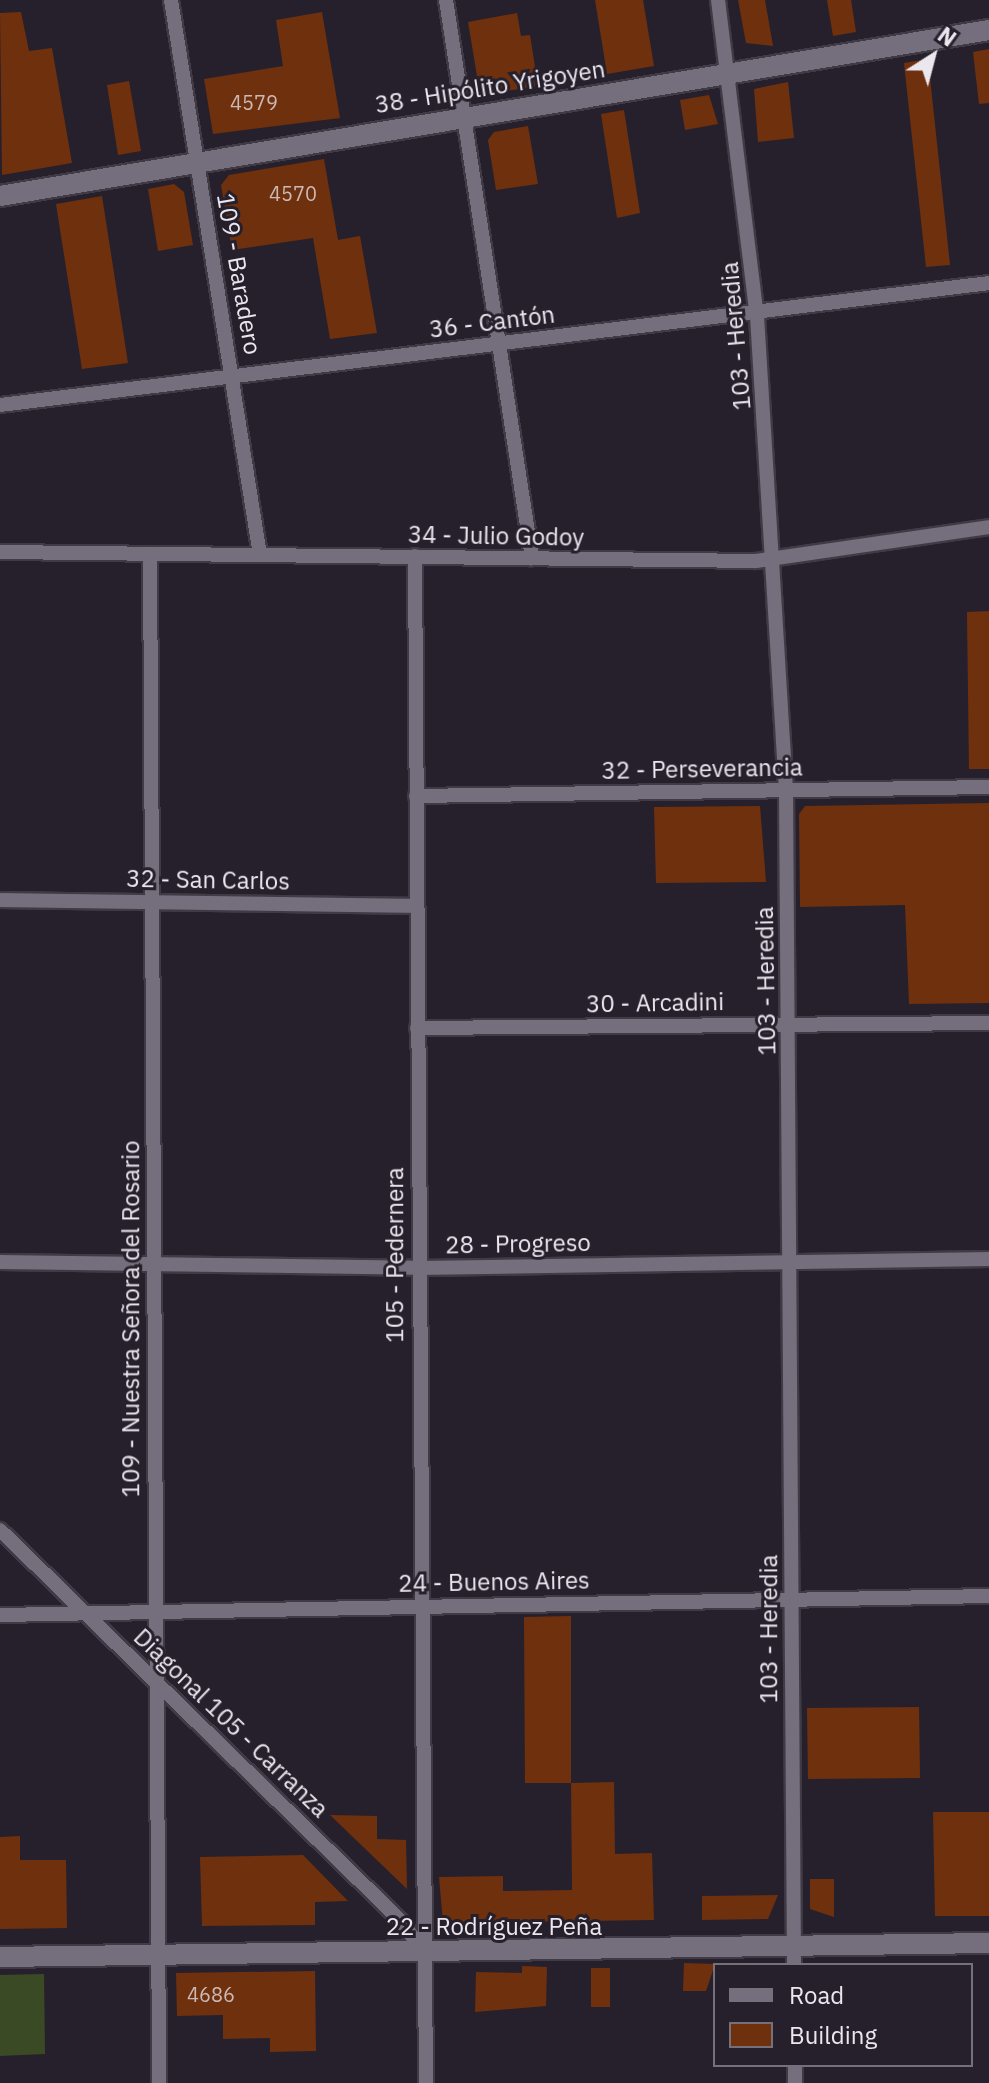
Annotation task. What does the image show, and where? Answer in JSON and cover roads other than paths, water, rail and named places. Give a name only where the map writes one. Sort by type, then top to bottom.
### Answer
[{"type":"street","name":"109 - Baradero","points":[[171,0],[235,376],[260,555]]},
{"type":"street","points":[[446,0],[503,343],[532,558]]},
{"type":"street","name":"103 - Heredia","points":[[718,0],[730,75],[757,316],[776,558],[786,790],[794,1957]]},
{"type":"street","name":"38 - Hipólito Yrigoyen","points":[[0,196],[989,30]]},
{"type":"street","name":"36 - Cantón","points":[[0,405],[503,343],[757,316],[989,283]]},
{"type":"street","name":"34 - Julio Godoy","points":[[0,552],[776,558],[989,527]]},
{"type":"street","name":"109 - Nuestra Señora del Rosario","points":[[150,554],[148,901],[154,1264],[159,2083]]},
{"type":"street","name":"105 - Pedernera","points":[[415,556],[414,906],[426,2083]]},
{"type":"street","name":"32 - Perseverancia","points":[[416,796],[989,787]]},
{"type":"street","name":"32 - San Carlos","points":[[0,900],[414,906]]},
{"type":"street","name":"30 - Arcadini","points":[[417,1028],[989,1023]]},
{"type":"street","name":"28 - Progreso","points":[[0,1262],[417,1268],[989,1259]]},
{"type":"street","name":"Diagonal 105 - Carranza","points":[[0,1530],[401,1921],[424,1953]]},
{"type":"street","name":"24 - Buenos Aires","points":[[0,1615],[989,1596]]},
{"type":"street","name":"22 - Rodríguez Peña","points":[[0,1957],[424,1953],[794,1957],[989,1943]]}]
